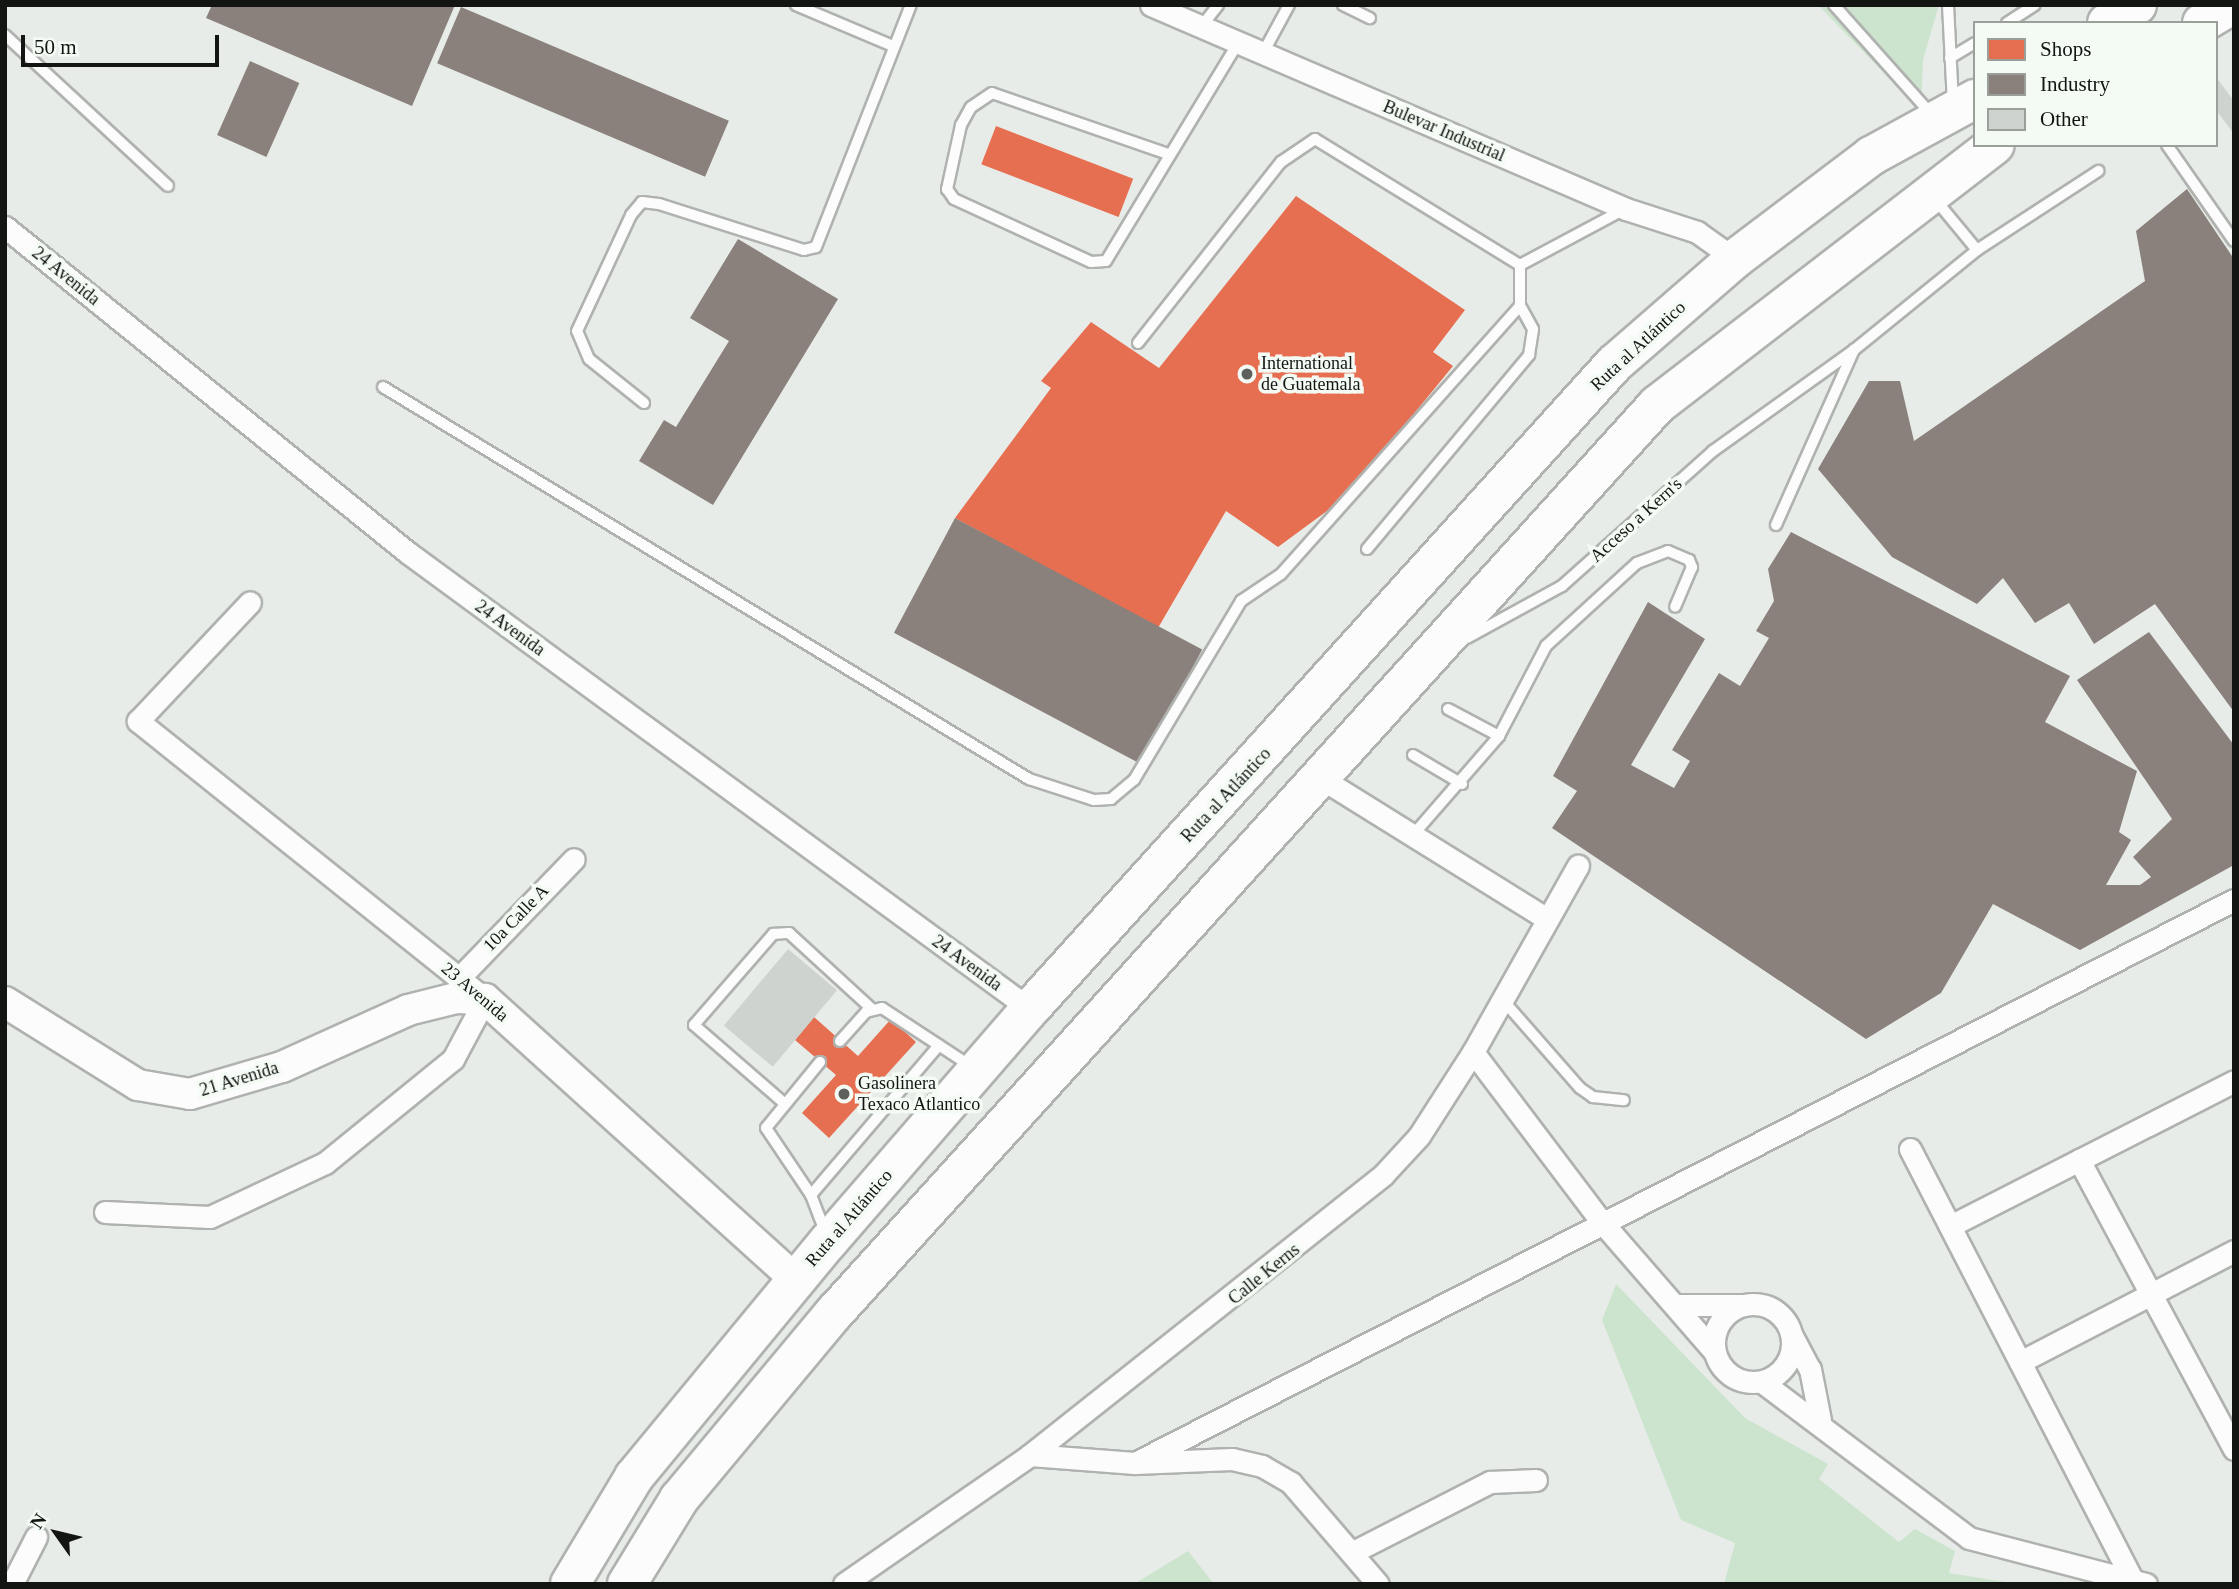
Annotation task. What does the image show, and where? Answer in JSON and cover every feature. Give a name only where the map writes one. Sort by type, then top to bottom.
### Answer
[{"type":"highway","points":[[2110,21],[2137,5]]},
{"type":"highway","points":[[2205,21],[2232,5]]},
{"type":"highway","name":"Ruta al Atlántico","points":[[570,1584],[634,1477],[828,1242],[1030,1009],[1614,364],[1735,259],[1871,156],[1954,111]]},
{"type":"highway","points":[[627,1584],[679,1499],[835,1312],[1657,405],[1991,147]]},
{"type":"street","name":"Bulevar Industrial","points":[[1151,5],[1626,209],[1697,232],[1735,259]]},
{"type":"street","name":"24 Avenida","points":[[5,227],[407,552],[1030,1009]]},
{"type":"street","name":"23 Avenida","points":[[250,602],[138,721],[485,999],[796,1280]]},
{"type":"street","points":[[1319,776],[1547,919]]},
{"type":"street","name":"10a Calle A","points":[[459,978],[574,859]]},
{"type":"street","name":"Calle Kerns","points":[[844,1584],[1030,1455],[1257,1282],[1383,1175],[1419,1136],[1473,1052],[1578,866]]},
{"type":"street","points":[[1135,1463],[1600,1220],[2234,900]]},
{"type":"street","name":"21 Avenida","points":[[5,1002],[138,1085],[190,1094],[282,1067],[408,1010],[456,998],[485,999]]},
{"type":"street","points":[[105,1212],[210,1217],[325,1163],[453,1059],[485,999]]},
{"type":"street","points":[[1473,1052],[1600,1220],[1677,1305],[1731,1377],[1762,1382],[1820,1420],[1841,1444],[1969,1538],[2139,1581]]},
{"type":"street","points":[[1950,1226],[2234,1080]]},
{"type":"street","points":[[1910,1149],[2020,1362],[2139,1581]]},
{"type":"street","points":[[2078,1160],[2234,1449]]},
{"type":"street","points":[[2020,1362],[2234,1251]]},
{"type":"street","points":[[1677,1305],[1744,1305],[1773,1310],[1791,1334],[1810,1369],[1820,1420]]},
{"type":"street","points":[[1714,1351],[1720,1323],[1744,1305]]},
{"type":"street","points":[[1762,1382],[1786,1364],[1791,1334]]},
{"type":"street","points":[[1030,1455],[1135,1463],[1232,1459],[1262,1466],[1291,1483],[1378,1584]]},
{"type":"street","points":[[1353,1552],[1490,1482],[1536,1480]]},
{"type":"street","points":[[12,1584],[36,1537]]},
{"type":"lane","points":[[796,5],[893,46]]},
{"type":"lane","points":[[644,403],[589,359],[578,331],[631,215],[642,202],[659,204],[804,250],[816,247],[826,234],[893,46],[911,5]]},
{"type":"lane","points":[[1201,27],[1218,5]]},
{"type":"lane","points":[[1263,53],[1289,5]]},
{"type":"lane","points":[[1343,5],[1370,18]]},
{"type":"lane","points":[[1834,5],[1954,111]]},
{"type":"lane","points":[[1948,5],[1954,111]]},
{"type":"lane","points":[[2010,21],[2035,5]]},
{"type":"lane","points":[[5,35],[168,186]]},
{"type":"lane","points":[[1168,154],[992,93],[971,107],[961,125],[947,188],[954,200],[1091,262],[1105,261],[1238,43]]},
{"type":"lane","points":[[1950,58],[1973,44]]},
{"type":"lane","points":[[1138,343],[1281,162],[1315,139],[1520,265]]},
{"type":"lane","points":[[2168,147],[2234,241]]},
{"type":"lane","name":"Acceso a Kern's","points":[[1409,676],[1562,586],[1713,451],[1854,350],[1976,250],[2098,171]]},
{"type":"lane","points":[[1930,194],[1976,250]]},
{"type":"lane","points":[[1520,265],[1626,209]]},
{"type":"lane","points":[[1367,549],[1529,355],[1533,329],[1520,306],[1520,265]]},
{"type":"lane","points":[[383,387],[1029,779],[1094,800],[1111,799],[1134,780],[1241,601],[1281,574],[1520,306]]},
{"type":"lane","points":[[1776,525],[1854,350]]},
{"type":"lane","points":[[1413,835],[1462,784],[1499,736],[1546,646],[1637,563],[1668,551],[1689,560],[1692,567],[1675,607]]},
{"type":"lane","points":[[1448,709],[1499,736]]},
{"type":"lane","points":[[1413,755],[1462,784]]},
{"type":"lane","points":[[784,1103],[694,1025],[773,934],[789,933],[872,1009]]},
{"type":"lane","points":[[1502,999],[1580,1088],[1593,1097],[1625,1100]]},
{"type":"lane","points":[[840,1041],[872,1009],[882,1008],[977,1070]]},
{"type":"lane","points":[[811,1195],[939,1045]]},
{"type":"lane","points":[[820,1062],[768,1121],[767,1137],[811,1195],[828,1242]]},
{"type":"green space","points":[[1818,5],[1939,5],[1923,60],[1921,111]]},
{"type":"green space","points":[[1616,1284],[1745,1418],[1828,1464],[1819,1479],[1899,1542],[1915,1529],[1955,1551],[1949,1573],[2018,1584],[1724,1584],[1735,1543],[1681,1520],[1602,1320]]},
{"type":"green space","points":[[1188,1551],[1214,1584],[1134,1584]]},
{"type":"building: Shops","points":[[996,126],[1133,179],[1119,217],[981,164]]},
{"type":"building: Shops","name":"International de Guatemala","points":[[1296,196],[1465,310],[1433,352],[1453,366],[1346,497],[1278,547],[1226,511],[1158,628],[955,518],[1051,388],[1041,381],[1091,322],[1159,368]]},
{"type":"building: Shops","name":"Gasolinera Texaco Atlantico","points":[[814,1017],[858,1056],[891,1019],[916,1042],[829,1138],[802,1113],[836,1075],[795,1040]]},
{"type":"building: Industry","points":[[212,5],[455,5],[412,106],[206,18]]},
{"type":"building: Industry","points":[[461,7],[729,121],[705,177],[437,63]]},
{"type":"building: Industry","points":[[250,61],[299,83],[266,157],[217,135]]},
{"type":"building: Industry","points":[[2187,189],[2234,259],[2234,712],[2155,604],[2094,644],[2069,603],[2035,623],[2003,578],[1977,604],[1892,557],[1818,469],[1869,381],[1900,381],[1914,441],[2145,281],[2136,231]]},
{"type":"building: Industry","points":[[738,239],[838,299],[713,505],[639,461],[664,420],[676,427],[729,341],[690,318]]},
{"type":"building: Industry","points":[[955,518],[1202,649],[1141,764],[894,633]]},
{"type":"building: Industry","points":[[1791,532],[2070,676],[2045,722],[2137,771],[2119,832],[2131,840],[2106,885],[2140,885],[2151,877],[2133,857],[2172,819],[2077,680],[2149,632],[2234,745],[2234,865],[2080,950],[1993,904],[1941,993],[1866,1039],[1552,828],[1577,791],[1553,776],[1648,602],[1705,639],[1631,765],[1674,788],[1690,761],[1672,750],[1719,673],[1740,686],[1769,638],[1756,631],[1774,601],[1768,569]]},
{"type":"building: Other","points":[[2218,80],[2234,101],[2234,134],[2218,113]]},
{"type":"building: Other","points":[[788,949],[837,990],[773,1067],[724,1026]]},
{"type":"place","name":"International de Guatemala","points":[[1247,374]]},
{"type":"place","name":"Gasolinera Texaco Atlantico","points":[[844,1094]]}]
